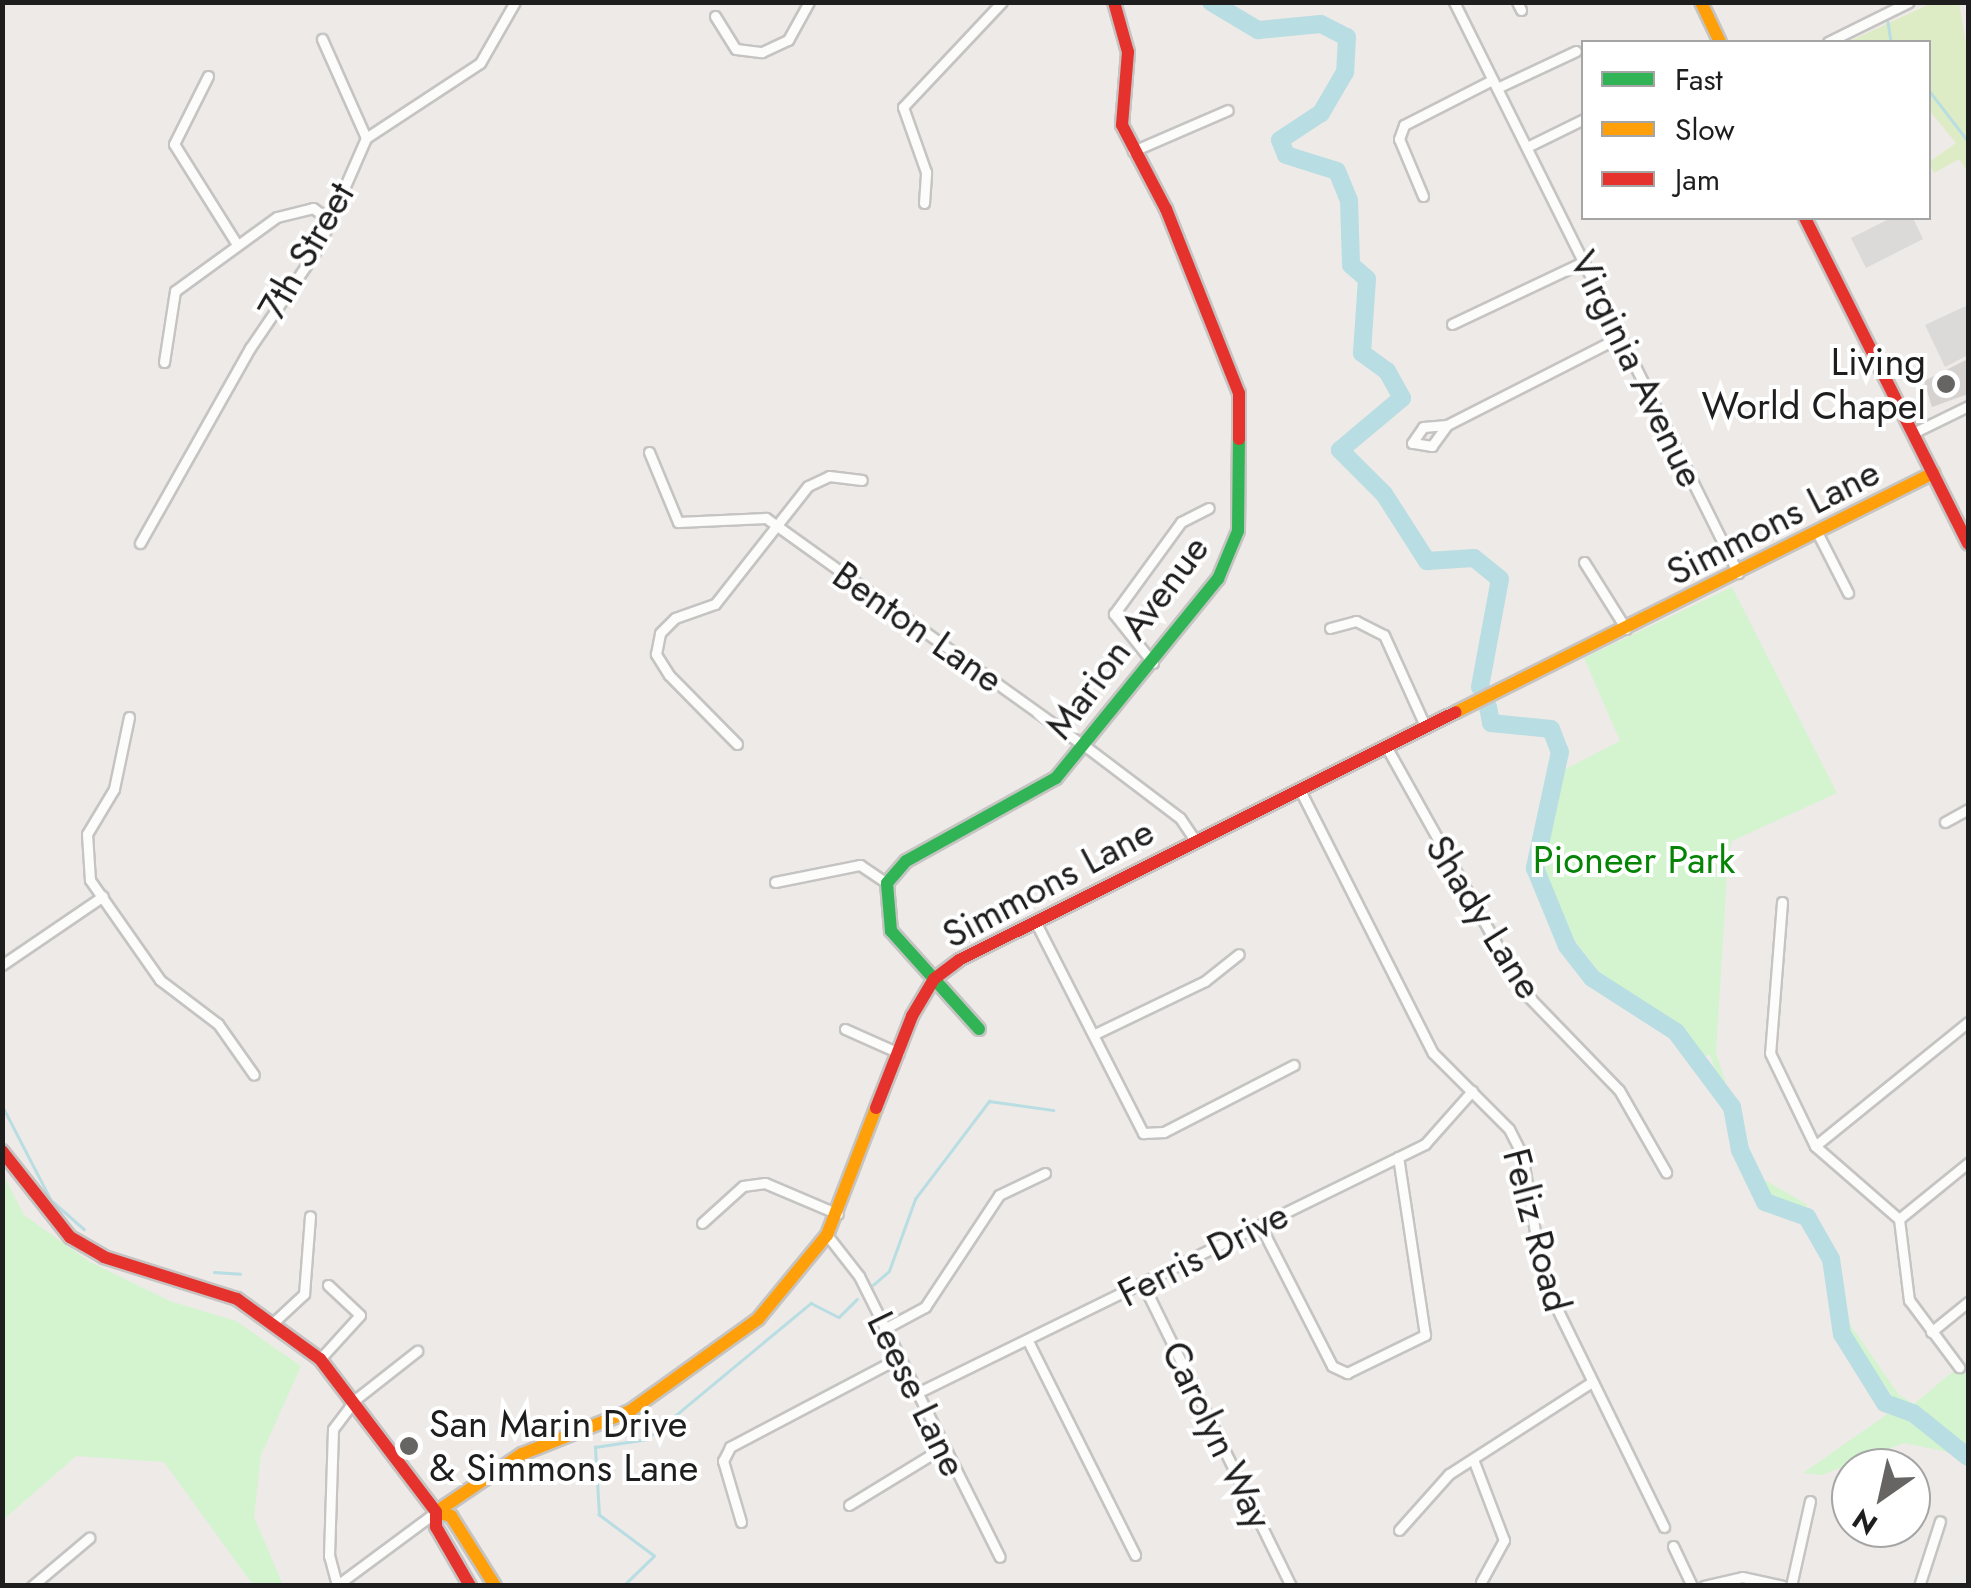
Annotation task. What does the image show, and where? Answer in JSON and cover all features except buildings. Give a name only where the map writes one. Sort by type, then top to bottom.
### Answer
[{"type":"street","name":"7th Street","points":[[140,543],[332,222],[366,138],[480,63],[515,2]]},
{"type":"street","points":[[715,16],[736,49],[762,52],[788,40],[809,2]]},
{"type":"street","points":[[924,203],[926,172],[903,107],[1002,2]]},
{"type":"street","name":"Marion Avenue","points":[[887,883],[906,861],[1040,790],[1086,746],[1231,559],[1244,436],[1232,362],[1122,125],[1128,52],[1114,2]]},
{"type":"street","points":[[1700,2],[1719,40]]},
{"type":"street","points":[[1832,40],[1908,2]]},
{"type":"street","name":"Virginia Avenue","points":[[1458,4],[1738,574]]},
{"type":"street","points":[[322,39],[366,138]]},
{"type":"street","points":[[1423,196],[1400,139],[1404,125],[1576,51]]},
{"type":"street","points":[[208,76],[174,144],[236,243]]},
{"type":"street","points":[[1132,151],[1228,110]]},
{"type":"street","points":[[1527,147],[1581,120]]},
{"type":"street","points":[[164,362],[175,292],[236,243],[300,209],[332,222]]},
{"type":"street","points":[[1806,220],[1968,544]]},
{"type":"street","points":[[1452,324],[1585,261]]},
{"type":"street","points":[[1447,425],[1620,337]]},
{"type":"street","points":[[1913,434],[1968,406]]},
{"type":"street","name":"Benton Lane","points":[[649,452],[678,522],[766,518],[1086,746],[1180,818],[1194,840]]},
{"type":"street","name":"Simmons Lane","points":[[336,1585],[522,1454],[630,1411],[758,1319],[827,1235],[838,1214],[898,1052],[934,979],[1194,840],[1301,792],[1933,473]]},
{"type":"street","points":[[737,744],[656,654],[660,632],[675,618],[715,604],[808,486],[829,476],[862,480]]},
{"type":"street","points":[[1152,663],[1114,614],[1182,522],[1210,508]]},
{"type":"street","points":[[1818,534],[1848,593]]},
{"type":"street","points":[[1584,562],[1626,629]]},
{"type":"street","points":[[1330,628],[1356,621],[1384,634],[1426,728]]},
{"type":"street","points":[[129,717],[114,789],[86,834],[83,857],[103,896],[160,980],[218,1024],[254,1075]]},
{"type":"street","name":"Shady Lane","points":[[1387,748],[1516,979],[1619,1090],[1666,1172]]},
{"type":"street","name":"Feliz Road","points":[[1301,792],[1424,1036],[1522,1154],[1543,1280],[1664,1527]]},
{"type":"street","points":[[1945,822],[1968,809]]},
{"type":"street","points":[[775,882],[860,865],[887,883],[891,931],[979,1030]]},
{"type":"street","points":[[2,965],[103,896]]},
{"type":"street","points":[[1782,902],[1770,1052],[1816,1146],[1899,1219],[1909,1300],[1959,1367]]},
{"type":"street","points":[[1036,922],[1098,1033],[1143,1133],[1164,1132],[1294,1065]]},
{"type":"street","points":[[1098,1033],[1206,981],[1240,954]]},
{"type":"street","points":[[1816,1146],[1968,1022]]},
{"type":"street","points":[[845,1029],[898,1052]]},
{"type":"street","name":"Ferris Drive","points":[[916,1394],[1029,1343],[1425,1144],[1472,1091]]},
{"type":"street","points":[[2,1151],[26,1192],[70,1237],[276,1320],[320,1359],[356,1399],[436,1512],[436,1527],[470,1586]]},
{"type":"street","points":[[1260,1225],[1332,1366],[1346,1373],[1425,1335],[1398,1158]]},
{"type":"street","points":[[1899,1219],[1968,1163]]},
{"type":"street","points":[[884,1329],[925,1307],[999,1195],[1045,1172]]},
{"type":"street","points":[[702,1223],[742,1186],[765,1183],[838,1214]]},
{"type":"street","points":[[276,1320],[304,1294],[310,1216]]},
{"type":"street","name":"Leese Lane","points":[[827,1235],[884,1329],[1000,1557]]},
{"type":"street","name":"Carolyn Way","points":[[1142,1284],[1291,1586]]},
{"type":"street","points":[[320,1359],[360,1315],[328,1285]]},
{"type":"street","points":[[1931,1332],[1968,1302]]},
{"type":"street","points":[[1029,1343],[1135,1555]]},
{"type":"street","points":[[336,1585],[329,1556],[333,1429],[356,1399],[418,1351]]},
{"type":"street","points":[[741,1522],[723,1462],[730,1447],[898,1358]]},
{"type":"street","points":[[1399,1530],[1472,1458],[1592,1382]]},
{"type":"street","points":[[849,1505],[942,1448]]},
{"type":"street","points":[[1472,1458],[1504,1540],[1481,1582]]},
{"type":"street","points":[[1792,1586],[1810,1500]]},
{"type":"street","points":[[436,1512],[451,1516],[495,1586]]},
{"type":"street","points":[[1919,1586],[1940,1521]]},
{"type":"street","points":[[32,1586],[89,1538]]},
{"type":"street","points":[[1673,1546],[1692,1586]]},
{"type":"street","points":[[1704,1586],[1742,1577],[1783,1586]]},
{"type":"shaded area","points":[[1887,220],[1914,220],[1923,239],[1866,268],[1851,238]]},
{"type":"shaded area","points":[[1968,305],[1968,355],[1945,367],[1925,325]]},
{"type":"green space","points":[[1932,3],[1959,3],[1968,56],[1968,172],[1959,159],[1934,173],[1931,166],[1931,161],[1956,143],[1931,112],[1931,40],[1852,40]]},
{"type":"green space","name":"Pioneer Park","points":[[1732,587],[1837,793],[1732,841],[1728,858],[1716,1053],[1756,1175],[1806,1204],[1809,1213],[1793,1217],[1754,1176],[1710,1055],[1697,1057],[1612,988],[1545,903],[1535,868],[1545,828],[1539,803],[1550,777],[1620,741],[1584,658]]},
{"type":"green space","points":[[3,1174],[24,1215],[90,1262],[170,1301],[236,1321],[301,1366],[261,1455],[254,1517],[283,1585],[253,1585],[164,1462],[76,1456],[3,1520]]},
{"type":"green space","points":[[1821,1228],[1841,1271],[1849,1323],[1899,1395],[1914,1404],[1968,1359],[1968,1456],[1904,1443],[1891,1448],[1839,1448],[1899,1406],[1859,1347],[1835,1301]]},
{"type":"green space","points":[[1831,1453],[1831,1471],[1822,1475],[1803,1473]]},
{"type":"waterway","points":[[1211,2],[1258,30],[1321,24],[1347,37],[1345,72],[1321,113],[1280,140],[1286,155],[1337,171],[1349,200],[1351,265],[1367,279],[1362,353],[1387,371],[1402,398],[1340,450],[1384,494],[1427,561],[1474,558],[1500,579],[1480,687]]},
{"type":"waterway","points":[[1888,22],[1891,40]]},
{"type":"waterway","points":[[1931,93],[1968,141]]},
{"type":"waterway","points":[[1488,707],[1491,723],[1551,729],[1560,752],[1535,868],[1567,946],[1592,978],[1676,1032],[1732,1107],[1740,1150],[1765,1202],[1807,1217],[1831,1259],[1842,1334],[1885,1403],[1913,1413],[1968,1457]]},
{"type":"waterway","points":[[873,1285],[889,1271],[915,1199],[989,1101],[1053,1110]]},
{"type":"waterway","points":[[2,1105],[51,1200],[84,1229]]},
{"type":"waterway","points":[[214,1272],[240,1274]]},
{"type":"waterway","points":[[623,1586],[654,1556],[599,1515],[595,1447],[647,1439],[811,1303],[839,1317],[857,1299]]},
{"type":"traffic: fast","points":[[979,1029],[891,931],[887,883],[906,861],[1056,778],[1218,579],[1238,531],[1239,439]]},
{"type":"traffic: slow","points":[[1701,2],[1719,40]]},
{"type":"traffic: slow","points":[[1456,712],[1933,473]]},
{"type":"traffic: slow","points":[[436,1512],[522,1454],[630,1411],[758,1319],[827,1235],[876,1108]]},
{"type":"traffic: slow","points":[[436,1512],[451,1516],[495,1586]]},
{"type":"traffic: jam","points":[[1114,2],[1128,52],[1122,125],[1166,209],[1239,393],[1239,439]]},
{"type":"traffic: jam","points":[[1806,220],[1968,543]]},
{"type":"traffic: jam","points":[[876,1108],[912,1016],[934,979],[959,960],[1456,712]]},
{"type":"traffic: jam","points":[[2,1151],[70,1237],[104,1257],[237,1299],[320,1359],[436,1512],[436,1527],[470,1586]]},
{"type":"place","name":"Living World Chapel","points":[[1946,384]]},
{"type":"place","name":"San Marin Drive & Simmons Lane","points":[[409,1446]]}]
